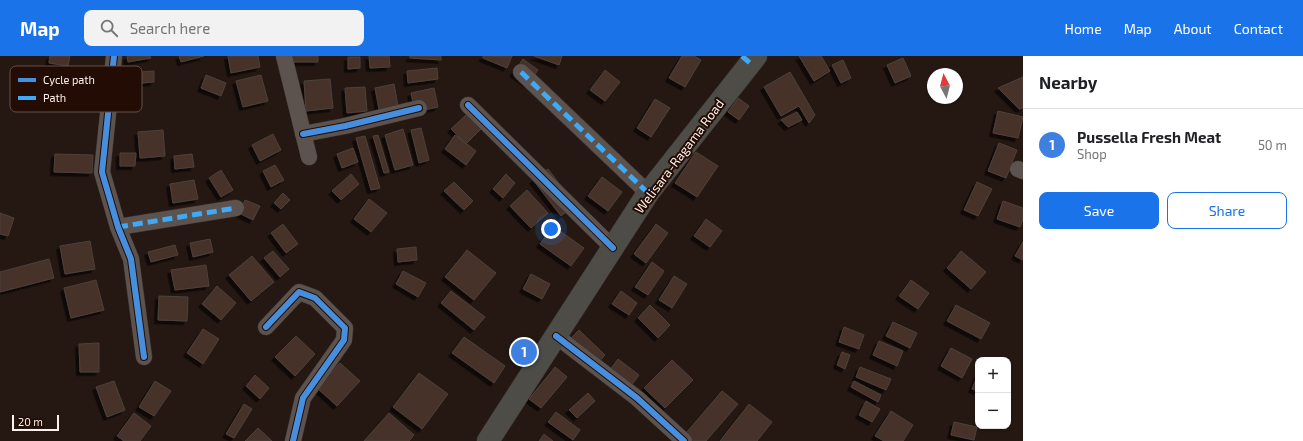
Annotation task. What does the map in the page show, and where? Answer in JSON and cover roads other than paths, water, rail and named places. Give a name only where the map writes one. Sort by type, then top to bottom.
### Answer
[{"type":"main road","name":"Welisara-Ragama Road","points":[[488,441],[648,193],[750,58]]},
{"type":"street","points":[[113,66],[114,56]]},
{"type":"street","points":[[284,56],[309,157]]},
{"type":"street","points":[[521,72],[648,193]]},
{"type":"street","points":[[468,105],[613,248]]},
{"type":"street","points":[[303,134],[345,126],[419,108]]},
{"type":"street","points":[[108,112],[102,172],[118,226],[131,260],[144,356]]},
{"type":"street","points":[[118,226],[236,208]]},
{"type":"street","points":[[266,327],[299,292],[315,298],[345,328],[344,340],[303,398],[293,441]]},
{"type":"street","points":[[556,336],[637,398],[684,441]]},
{"type":"place","name":"Pussella Fresh Meat","points":[[524,352]]}]
